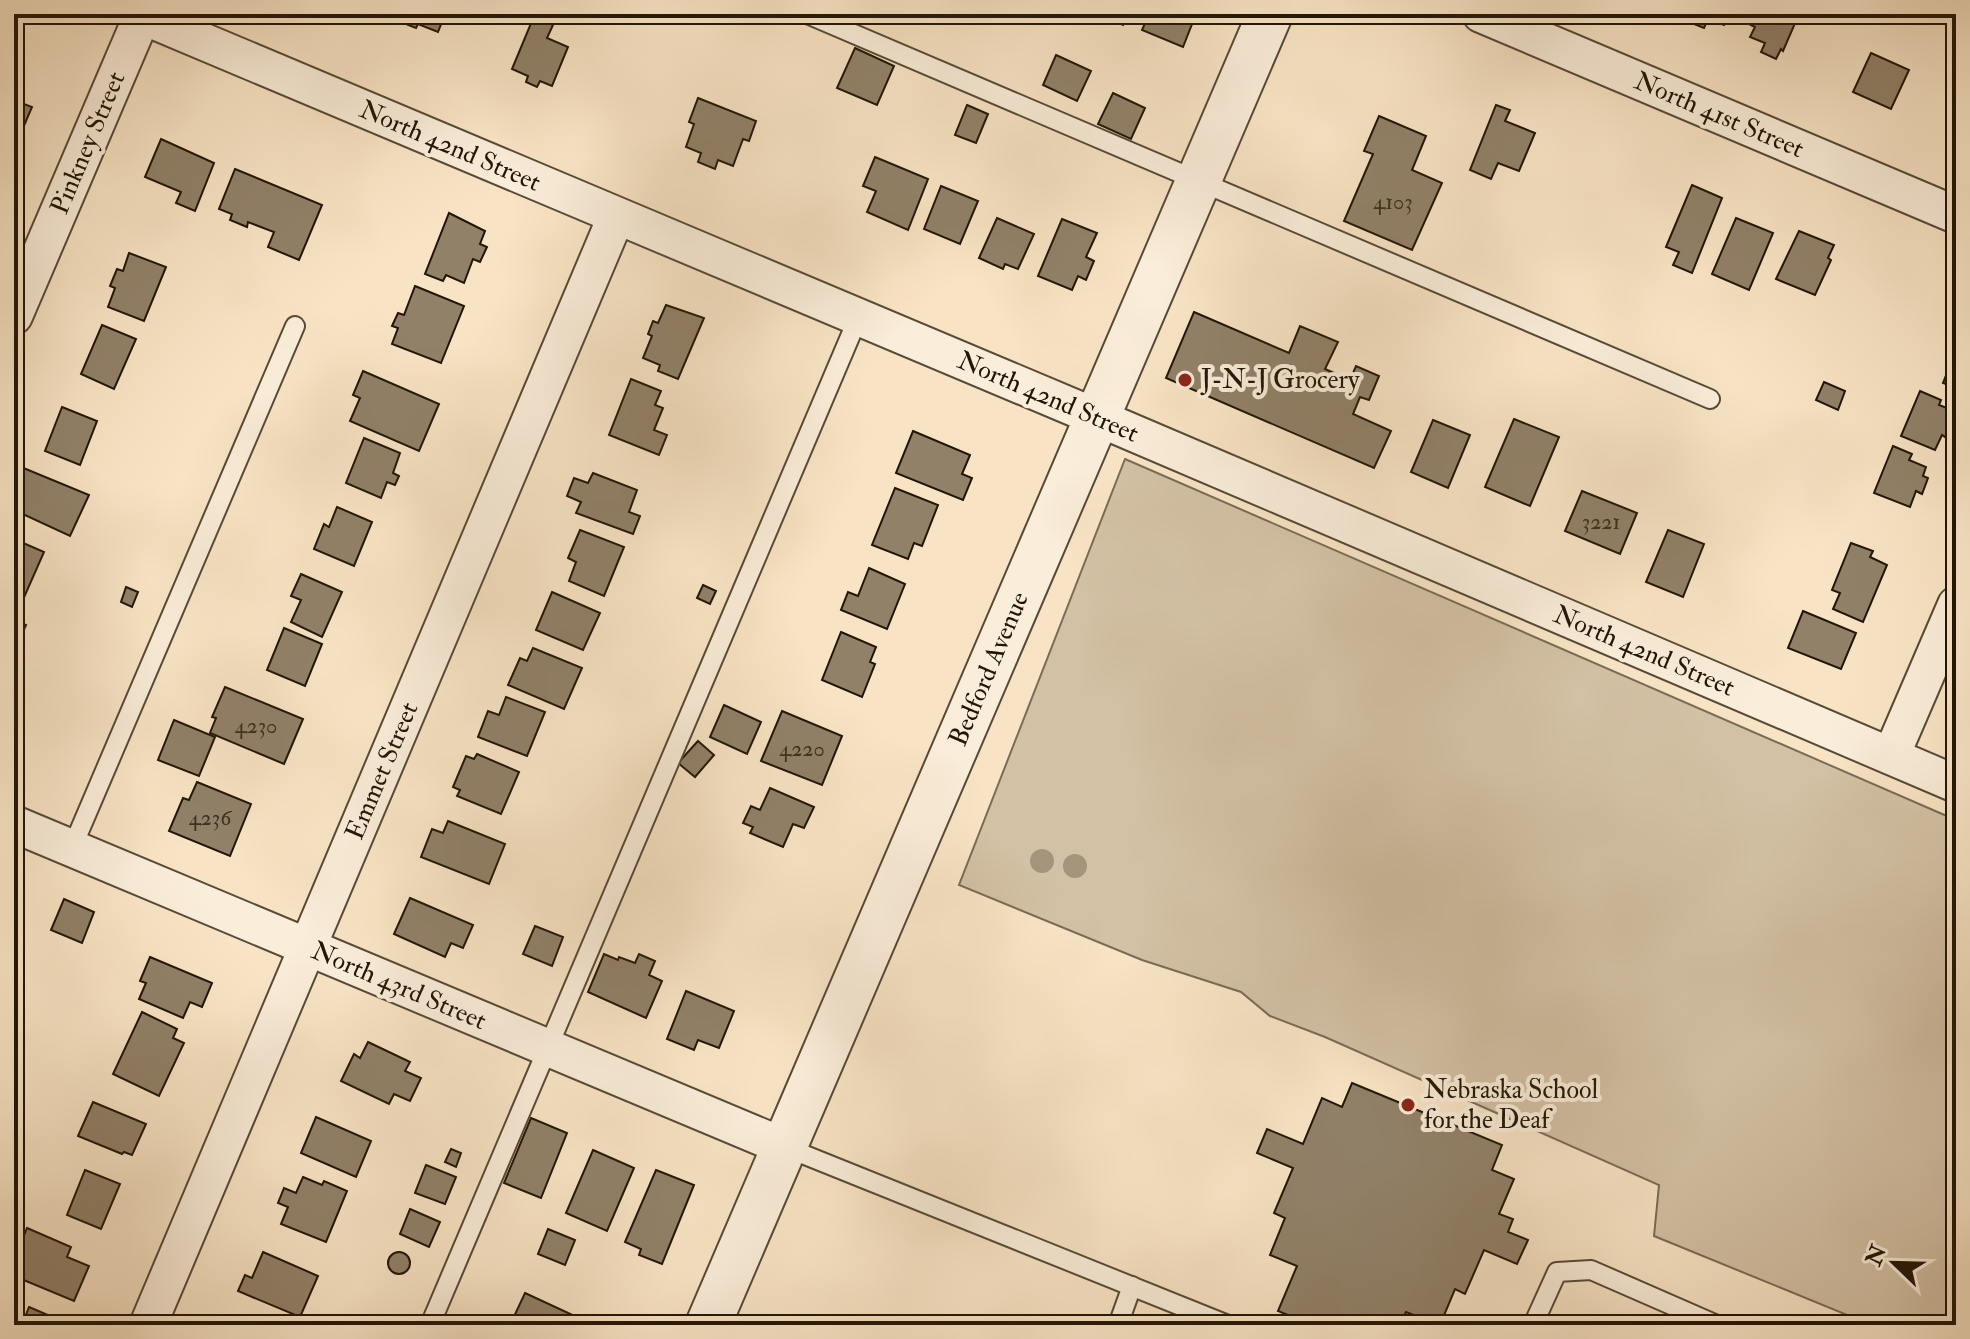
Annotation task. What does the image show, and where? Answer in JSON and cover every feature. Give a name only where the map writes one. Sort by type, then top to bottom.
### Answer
[{"type":"street","name":"Bedford Avenue","points":[[708,1325],[1270,14]]},
{"type":"street","name":"North 41st Street","points":[[1481,14],[1956,215]]},
{"type":"street","name":"North 42nd Street","points":[[141,15],[1096,417],[1956,784]]},
{"type":"street","name":"Pinkney Street","points":[[14,316],[141,15]]},
{"type":"street","name":"Emmet Street","points":[[148,1325],[616,217]]},
{"type":"street","points":[[1891,756],[1956,605]]},
{"type":"street","name":"North 43rd Street","points":[[14,824],[785,1147]]},
{"type":"lane","points":[[807,14],[1710,399]]},
{"type":"lane","points":[[430,1325],[858,318]]},
{"type":"lane","points":[[72,848],[295,326]]},
{"type":"lane","points":[[785,1147],[1228,1325]]},
{"type":"lane","points":[[1533,1325],[1557,1272],[1591,1270],[1717,1325]]},
{"type":"lane","points":[[1118,1325],[1132,1286]]},
{"type":"shaded area","name":"Nebraska School for the Deaf","points":[[1125,459],[1956,820],[1956,1325],[1861,1325],[1862,1321],[1654,1236],[1659,1185],[1325,1037],[1270,1016],[1241,992],[1142,960],[959,885]]},
{"type":"building","points":[[400,14],[445,14],[438,32],[418,24],[416,28],[398,21]]},
{"type":"building","points":[[1097,14],[1127,14],[1123,25]]},
{"type":"building","points":[[1149,14],[1196,14],[1183,47],[1142,30]]},
{"type":"building","points":[[1681,14],[1729,14],[1724,25],[1708,19],[1704,28],[1679,18]]},
{"type":"building","points":[[1751,14],[1799,14],[1783,51],[1781,49],[1776,59],[1761,52],[1765,43],[1750,37],[1755,27],[1747,23]]},
{"type":"building","points":[[534,16],[553,25],[547,38],[568,47],[552,86],[540,81],[537,87],[526,82],[528,76],[512,69]]},
{"type":"building","points":[[855,48],[894,66],[877,105],[837,88]]},
{"type":"building","points":[[1871,53],[1909,70],[1891,109],[1853,92]]},
{"type":"building","points":[[1056,55],[1091,71],[1077,101],[1043,85]]},
{"type":"building","points":[[14,89],[19,92],[16,101],[32,107],[14,149]]},
{"type":"building","points":[[1113,93],[1145,108],[1131,139],[1098,124]]},
{"type":"building","points":[[698,98],[756,121],[749,141],[743,139],[733,166],[718,160],[715,169],[698,162],[701,153],[686,147],[694,124],[689,122]]},
{"type":"building","points":[[967,105],[988,114],[976,143],[955,135]]},
{"type":"building","points":[[1496,105],[1510,110],[1505,121],[1535,133],[1519,171],[1498,163],[1491,179],[1470,170]]},
{"type":"building","points":[[1379,116],[1426,136],[1412,170],[1442,183],[1412,250],[1344,221],[1373,154],[1364,151]]},
{"type":"building","points":[[161,139],[214,163],[195,211],[176,203],[181,192],[145,177]]},
{"type":"building","points":[[875,157],[928,179],[908,230],[867,212],[876,191],[863,186]]},
{"type":"building","points":[[235,169],[322,205],[299,260],[268,247],[274,232],[248,222],[247,227],[230,220],[232,214],[219,209]]},
{"type":"building","points":[[1692,185],[1722,198],[1692,273],[1673,265],[1679,252],[1666,247]]},
{"type":"building","points":[[941,186],[978,201],[960,244],[924,229]]},
{"type":"building","points":[[449,213],[485,231],[480,244],[487,247],[480,262],[473,259],[464,283],[446,275],[443,281],[425,274]]},
{"type":"building","points":[[997,218],[1034,234],[1018,269],[1005,264],[1003,269],[979,258]]},
{"type":"building","points":[[1736,218],[1773,233],[1749,290],[1712,274]]},
{"type":"building","points":[[1062,219],[1097,233],[1086,257],[1094,261],[1086,280],[1078,276],[1072,290],[1038,276]]},
{"type":"building","points":[[1799,231],[1834,245],[1828,258],[1831,260],[1815,295],[1776,279]]},
{"type":"building","points":[[129,253],[166,267],[144,321],[108,307],[115,288],[110,286],[117,269],[123,271]]},
{"type":"building","points":[[415,286],[464,306],[441,363],[392,344],[398,328],[392,326],[398,313],[404,315]]},
{"type":"building","points":[[666,305],[704,318],[678,379],[658,371],[660,365],[643,358],[652,336],[648,334],[653,321],[658,323]]},
{"type":"building","points":[[1194,312],[1289,353],[1300,326],[1338,342],[1325,369],[1350,380],[1356,366],[1379,376],[1369,400],[1360,397],[1353,414],[1391,431],[1374,468],[1166,378]]},
{"type":"building","points":[[102,325],[136,339],[114,389],[81,374]]},
{"type":"building","points":[[1951,363],[1956,365],[1956,388],[1943,383]]},
{"type":"building","points":[[363,371],[439,404],[419,451],[350,421],[360,398],[353,395]]},
{"type":"building","points":[[631,379],[661,391],[655,405],[663,408],[654,430],[667,435],[659,455],[609,435]]},
{"type":"building","points":[[1824,382],[1845,391],[1838,410],[1816,400]]},
{"type":"building","points":[[1920,391],[1941,400],[1939,405],[1952,410],[1947,420],[1952,422],[1935,450],[1901,436]]},
{"type":"building","points":[[62,407],[97,421],[80,465],[45,451]]},
{"type":"building","points":[[1514,419],[1559,437],[1530,506],[1485,487]]},
{"type":"building","points":[[1433,420],[1470,435],[1448,488],[1411,472]]},
{"type":"building","points":[[913,431],[970,455],[962,474],[972,478],[963,500],[896,473]]},
{"type":"building","points":[[364,438],[400,453],[393,473],[399,476],[395,485],[387,482],[381,498],[346,483]]},
{"type":"building","points":[[1893,446],[1912,454],[1909,460],[1926,467],[1923,476],[1928,478],[1922,494],[1916,491],[1910,507],[1874,493]]},
{"type":"building","points":[[21,467],[89,495],[70,536],[14,510],[14,482]]},
{"type":"building","points":[[593,473],[637,490],[629,512],[640,516],[633,534],[576,513],[581,502],[567,496],[574,478],[588,483]]},
{"type":"building","points":[[895,488],[938,505],[922,546],[914,543],[908,559],[872,545]]},
{"type":"building","points":[[1582,491],[1637,513],[1620,554],[1565,531]]},
{"type":"building","points":[[337,507],[372,522],[354,566],[314,549],[324,524],[329,527]]},
{"type":"building","points":[[580,530],[624,547],[604,596],[569,581],[576,562],[568,558]]},
{"type":"building","points":[[1668,530],[1704,544],[1683,597],[1646,582]]},
{"type":"building","points":[[14,539],[44,552],[22,602],[14,599]]},
{"type":"building","points":[[1851,543],[1873,551],[1870,557],[1887,565],[1863,622],[1833,609],[1840,593],[1832,590]]},
{"type":"building","points":[[869,568],[905,584],[887,629],[841,610],[848,592],[858,596]]},
{"type":"building","points":[[301,574],[342,592],[322,637],[291,622],[301,600],[291,596]]},
{"type":"building","points":[[703,585],[716,591],[710,604],[697,598]]},
{"type":"building","points":[[126,587],[138,592],[132,607],[121,602]]},
{"type":"building","points":[[552,592],[600,613],[583,650],[536,630]]},
{"type":"building","points":[[1803,611],[1856,633],[1841,669],[1788,648]]},
{"type":"building","points":[[14,620],[26,625],[14,652]]},
{"type":"building","points":[[284,628],[322,644],[305,686],[267,670]]},
{"type":"building","points":[[841,632],[876,647],[870,662],[875,664],[862,697],[822,680]]},
{"type":"building","points":[[533,648],[582,668],[564,709],[508,685],[520,658],[527,661]]},
{"type":"building","points":[[225,687],[303,719],[284,764],[210,733],[216,718],[212,717]]},
{"type":"building","points":[[506,697],[545,712],[527,756],[478,737],[488,711],[499,715]]},
{"type":"building","points":[[724,705],[761,722],[747,754],[710,737]]},
{"type":"building","points":[[782,711],[842,736],[822,785],[761,761]]},
{"type":"building","points":[[174,720],[215,737],[199,776],[158,760]]},
{"type":"building","points":[[698,741],[714,755],[695,777],[678,763]]},
{"type":"building","points":[[477,754],[519,772],[501,814],[457,796],[460,790],[453,787],[466,756],[474,759]]},
{"type":"building","points":[[197,782],[251,804],[230,856],[169,831],[183,798],[189,800]]},
{"type":"building","points":[[770,788],[814,807],[804,828],[793,824],[783,847],[750,833],[753,827],[743,823],[751,806],[760,810]]},
{"type":"building","points":[[448,821],[505,844],[489,884],[421,857],[432,829],[443,833]]},
{"type":"building","points":[[410,898],[473,925],[463,948],[451,943],[445,957],[394,934]]},
{"type":"building","points":[[64,899],[94,912],[82,943],[51,930]]},
{"type":"building","points":[[535,926],[563,937],[552,966],[523,954]]},
{"type":"building","points":[[604,954],[635,963],[639,954],[655,961],[649,975],[662,981],[646,1018],[588,992]]},
{"type":"building","points":[[150,957],[212,983],[202,1007],[190,1002],[183,1018],[139,999],[146,983],[140,981]]},
{"type":"building","points":[[686,991],[734,1011],[719,1048],[698,1040],[694,1050],[667,1039]]},
{"type":"building","points":[[142,1012],[177,1029],[173,1038],[184,1043],[159,1096],[113,1074]]},
{"type":"building","points":[[368,1042],[410,1062],[405,1071],[421,1078],[410,1101],[394,1094],[389,1104],[341,1081],[354,1054],[360,1058]]},
{"type":"building","points":[[1352,1083],[1502,1145],[1492,1170],[1514,1179],[1499,1214],[1513,1219],[1508,1232],[1528,1240],[1517,1264],[1484,1250],[1465,1294],[1455,1289],[1440,1325],[1406,1312],[1400,1325],[1312,1325],[1278,1311],[1297,1266],[1270,1255],[1285,1218],[1274,1213],[1293,1168],[1257,1153],[1267,1129],[1303,1144],[1322,1098],[1342,1107]]},
{"type":"building","points":[[93,1102],[146,1124],[132,1155],[78,1136]]},
{"type":"building","points":[[316,1117],[371,1141],[356,1177],[301,1153]]},
{"type":"building","points":[[531,1118],[567,1133],[541,1198],[504,1183]]},
{"type":"building","points":[[451,1149],[461,1153],[456,1167],[445,1162]]},
{"type":"building","points":[[593,1150],[634,1168],[607,1231],[566,1213]]},
{"type":"building","points":[[426,1165],[456,1177],[445,1204],[415,1193]]},
{"type":"building","points":[[85,1170],[120,1184],[101,1229],[67,1215]]},
{"type":"building","points":[[656,1170],[694,1185],[662,1264],[639,1255],[641,1249],[625,1242]]},
{"type":"building","points":[[303,1177],[322,1185],[324,1181],[347,1191],[326,1242],[281,1224],[288,1207],[278,1203],[284,1188],[296,1193]]},
{"type":"building","points":[[410,1209],[440,1222],[429,1247],[400,1234]]},
{"type":"building","points":[[27,1228],[71,1247],[67,1257],[89,1266],[74,1301],[14,1276],[14,1261]]},
{"type":"building","points":[[548,1229],[575,1240],[565,1265],[538,1254]]},
{"type":"building","points":[[263,1252],[318,1276],[300,1317],[238,1291],[245,1275],[252,1278]]},
{"type":"building","points":[[399,1252],[407,1255],[410,1263],[407,1271],[399,1274],[391,1271],[388,1263],[391,1255]]},
{"type":"building","points":[[525,1293],[592,1324],[510,1325]]},
{"type":"building","points":[[29,1307],[64,1322],[62,1325],[22,1325]]},
{"type":"place","name":"J-N-J Grocery","points":[[1185,380]]},
{"type":"place","name":"Nebraska School for the Deaf","points":[[1408,1105]]}]
